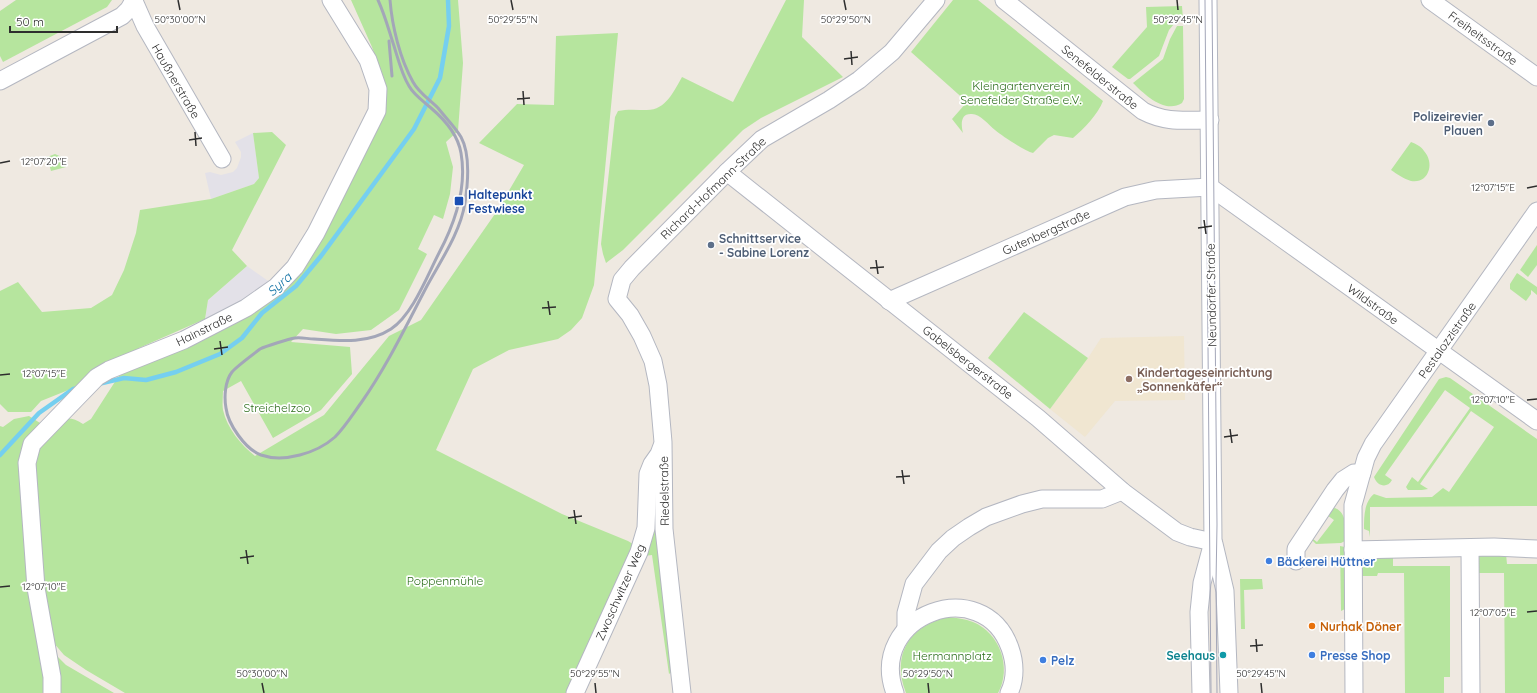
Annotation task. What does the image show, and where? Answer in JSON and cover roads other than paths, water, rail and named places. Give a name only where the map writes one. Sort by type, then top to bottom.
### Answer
[{"type":"street","name":"Hainstraße","points":[[52,693],[52,677],[36,588],[27,463],[32,444],[97,377],[109,370],[184,340],[246,308],[276,287],[295,267],[316,233],[377,111],[378,89],[368,60],[331,0]]},
{"type":"street","name":"Richard-Hofmann-Straße","points":[[617,299],[622,280],[632,268],[727,172],[762,139],[829,100],[859,80],[892,52],[936,0]]},
{"type":"street","name":"Senefelderstraße","points":[[1004,0],[1143,111],[1154,117],[1172,121],[1210,120]]},
{"type":"street","name":"Neundorfer Straße","points":[[1208,0],[1213,542],[1225,590],[1229,693]]},
{"type":"street","name":"Freiheitsstraße","points":[[1430,0],[1537,77]]},
{"type":"street","points":[[0,81],[122,16],[134,1]]},
{"type":"street","name":"Haußnerstraße","points":[[134,1],[145,26],[222,159]]},
{"type":"street","name":"Gabelsbergerstraße","points":[[727,172],[1038,418],[1122,490],[1177,532],[1190,537],[1213,542]]},
{"type":"street","name":"Gutenbergstraße","points":[[889,301],[1125,197],[1156,190],[1210,187]]},
{"type":"street","name":"Wildstraße","points":[[1210,187],[1537,421]]},
{"type":"street","name":"Pestalozzistraße","points":[[1354,693],[1353,505],[1366,458],[1374,444],[1537,211]]},
{"type":"street","name":"Riedelstraße","points":[[617,299],[630,315],[642,336],[653,361],[658,385],[663,442],[664,529],[682,693]]},
{"type":"street","name":"Zwoschwitzer Weg","points":[[574,693],[639,552],[646,528],[648,474],[652,464],[659,454],[663,442]]},
{"type":"street","points":[[1296,561],[1296,549],[1343,480],[1354,473],[1362,473]]},
{"type":"street","points":[[906,628],[906,613],[914,584],[939,551],[953,538],[970,527],[986,517],[1022,504],[1042,499],[1102,499],[1122,490]]},
{"type":"street","points":[[1325,505],[1340,503],[1353,505]]},
{"type":"street","name":"Neundorfer Straße","points":[[1200,693],[1199,612],[1202,583],[1213,542]]},
{"type":"street","points":[[1353,550],[1506,547],[1537,549]]},
{"type":"street","points":[[1470,548],[1471,693]]},
{"type":"street","points":[[895,693],[891,673],[891,661],[896,644],[906,628],[915,620],[926,614],[949,608],[961,608],[984,616],[994,623],[1002,632],[1012,654],[1014,666],[1014,678],[1010,693]]},
{"type":"waterway","name":"Syra","points":[[98,384],[124,378],[146,380],[176,372],[220,354],[242,338],[262,313],[296,286],[321,256],[414,129],[440,78],[449,26],[448,0]]},
{"type":"waterway","name":"Syra","points":[[0,455],[39,413],[73,389],[79,388]]},
{"type":"tram line","points":[[1205,0],[1211,693]]},
{"type":"tram line","points":[[1212,0],[1217,525],[1217,693]]},
{"type":"railway","points":[[378,0],[385,17],[400,67],[407,82],[416,95],[445,122],[457,140],[461,153],[462,179],[461,192],[455,217],[419,294],[406,314],[391,329],[382,334],[363,339],[334,340],[295,338],[272,344],[260,349],[232,372],[228,380],[225,394],[227,414],[243,442],[261,455],[280,458],[310,452],[328,443],[342,429],[388,360],[449,246],[463,214],[468,178],[464,144],[453,126],[438,108],[418,89],[408,73],[397,42],[390,0]]},
{"type":"railway","points":[[389,41],[392,76]]},
{"type":"place","name":"Polizeirevier Plauen","points":[[1491,123]]},
{"type":"place","name":"Haltepunkt Festwiese","points":[[459,201]]},
{"type":"place","name":"Schnittservice - Sabine Lorenz","points":[[711,245]]},
{"type":"place","name":"Kindertageseinrichtung „Sonnenkäfer“","points":[[1129,379]]},
{"type":"place","name":"Bäckerei Hüttner","points":[[1269,561]]},
{"type":"place","name":"Nurhak Döner","points":[[1312,626]]},
{"type":"place","name":"Seehaus","points":[[1223,655]]},
{"type":"place","name":"Presse Shop","points":[[1312,655]]},
{"type":"place","name":"Pelz","points":[[1043,660]]},
{"type":"park label","name":"Kleingartenverein Senefelder Straße e.V.","points":[[1021,92]]},
{"type":"park label","name":"Streichelzoo","points":[[277,407]]},
{"type":"park label","name":"Poppenmühle","points":[[445,580]]},
{"type":"park label","name":"Hermannplatz","points":[[952,655]]}]
